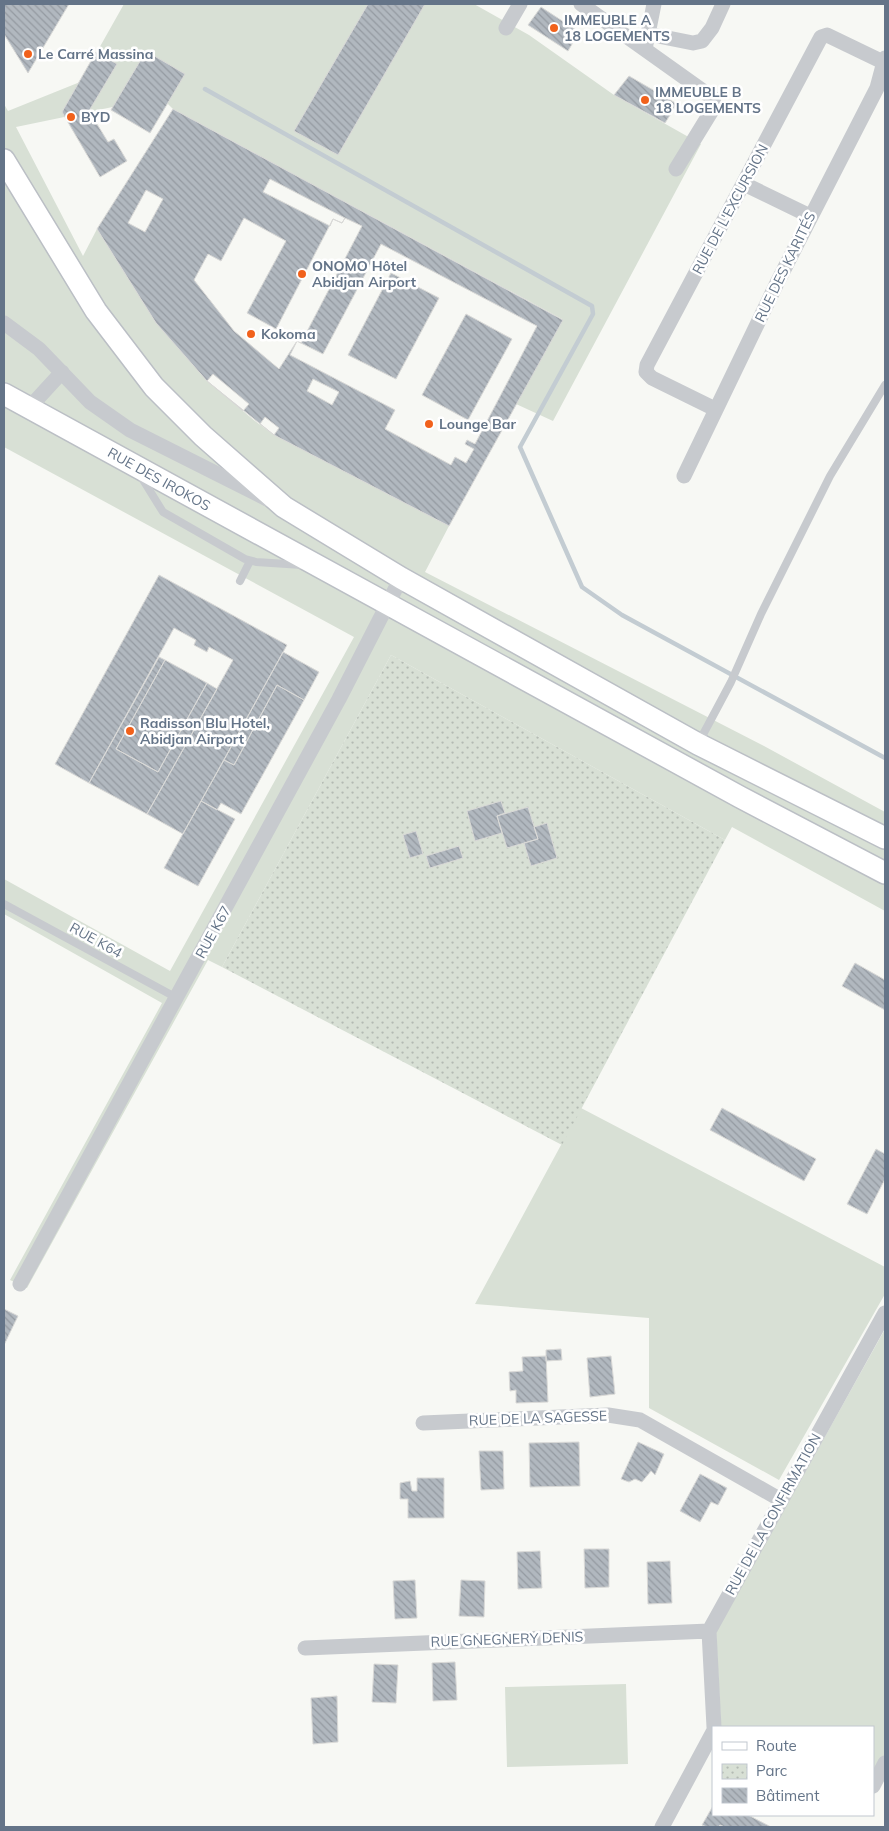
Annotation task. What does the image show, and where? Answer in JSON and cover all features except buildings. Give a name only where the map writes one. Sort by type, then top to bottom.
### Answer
[{"type":"main road","points":[[4,160],[96,311],[154,387],[203,436],[284,507],[330,537],[401,578],[698,744],[885,838]]},
{"type":"main road","name":"RUE DES IROKOS","points":[[4,394],[318,564],[740,797],[885,873]]},
{"type":"main road","points":[[318,564],[330,537]]},
{"type":"street","points":[[506,28],[520,4]]},
{"type":"street","points":[[580,4],[646,41],[713,98],[714,107],[676,169]]},
{"type":"street","points":[[646,41],[654,4]]},
{"type":"street","points":[[646,41],[693,43],[702,41],[712,28],[723,4]]},
{"type":"street","name":"RUE DE L'EXCURSION","points":[[715,409],[652,378],[646,372],[646,365],[821,37],[827,36],[884,60]]},
{"type":"street","name":"RUE DES KARITÉS","points":[[684,476],[810,216],[877,88],[884,60]]},
{"type":"street","points":[[744,184],[810,216]]},
{"type":"street","points":[[4,323],[39,349],[90,402],[130,430],[284,507]]},
{"type":"street","points":[[29,408],[62,372]]},
{"type":"street","name":"RUE K67","points":[[20,1284],[339,699],[401,578]]},
{"type":"street","name":"RUE DE LA CONFIRMATION","points":[[710,1631],[885,1313]]},
{"type":"street","name":"RUE DE LA SAGESSE","points":[[423,1423],[608,1414],[640,1420],[781,1500]]},
{"type":"street","points":[[710,1631],[714,1726]]},
{"type":"street","name":"RUE GNEGNERY DENIS","points":[[305,1648],[710,1631]]},
{"type":"street","points":[[662,1827],[712,1734]]},
{"type":"street","points":[[874,1784],[885,1762]]},
{"type":"street","points":[[874,1787],[885,1793]]},
{"type":"lane","points":[[698,744],[731,682],[830,476],[885,384]]},
{"type":"lane","points":[[134,465],[163,512],[250,561],[318,564]]},
{"type":"lane","points":[[240,581],[250,561]]},
{"type":"lane","name":"RUE K64","points":[[4,904],[177,998]]},
{"type":"green space","points":[[124,4],[474,4],[529,35],[614,95],[701,144],[553,421],[516,404],[562,319],[173,109],[161,97],[16,127],[83,256],[97,229],[156,323],[207,381],[274,435],[449,526],[425,572],[764,746],[885,812],[885,911],[732,827],[725,840],[391,655],[222,967],[208,960],[27,1288],[10,1280],[162,1003],[4,914],[4,879],[170,971],[354,637],[4,447],[4,104],[8,111],[80,82]]},
{"type":"green space","points":[[391,655],[725,840],[562,1145],[222,967]]},
{"type":"green space","points":[[581,1108],[885,1267],[885,1294],[779,1480],[649,1408],[649,1318],[475,1304]]},
{"type":"green space","points":[[885,1329],[885,1761],[874,1779],[874,1726],[721,1726],[716,1632]]},
{"type":"green space","points":[[626,1684],[628,1764],[507,1767],[505,1687]]},
{"type":"waterway","points":[[205,89],[592,306],[593,314],[520,447],[582,587],[622,615],[885,758]]},
{"type":"place","name":"IMMEUBLE A 18 LOGEMENTS","points":[[554,28]]},
{"type":"place","name":"Le Carré Massina","points":[[28,54]]},
{"type":"place","name":"IMMEUBLE B 18 LOGEMENTS","points":[[645,100]]},
{"type":"place","name":"BYD","points":[[71,117]]},
{"type":"place","name":"ONOMO Hôtel Abidjan Airport","points":[[302,274]]},
{"type":"place","name":"Kokoma","points":[[251,334]]},
{"type":"place","name":"Lounge Bar","points":[[429,424]]},
{"type":"place","name":"Radisson Blu Hotel, Abidjan Airport","points":[[130,731]]}]
